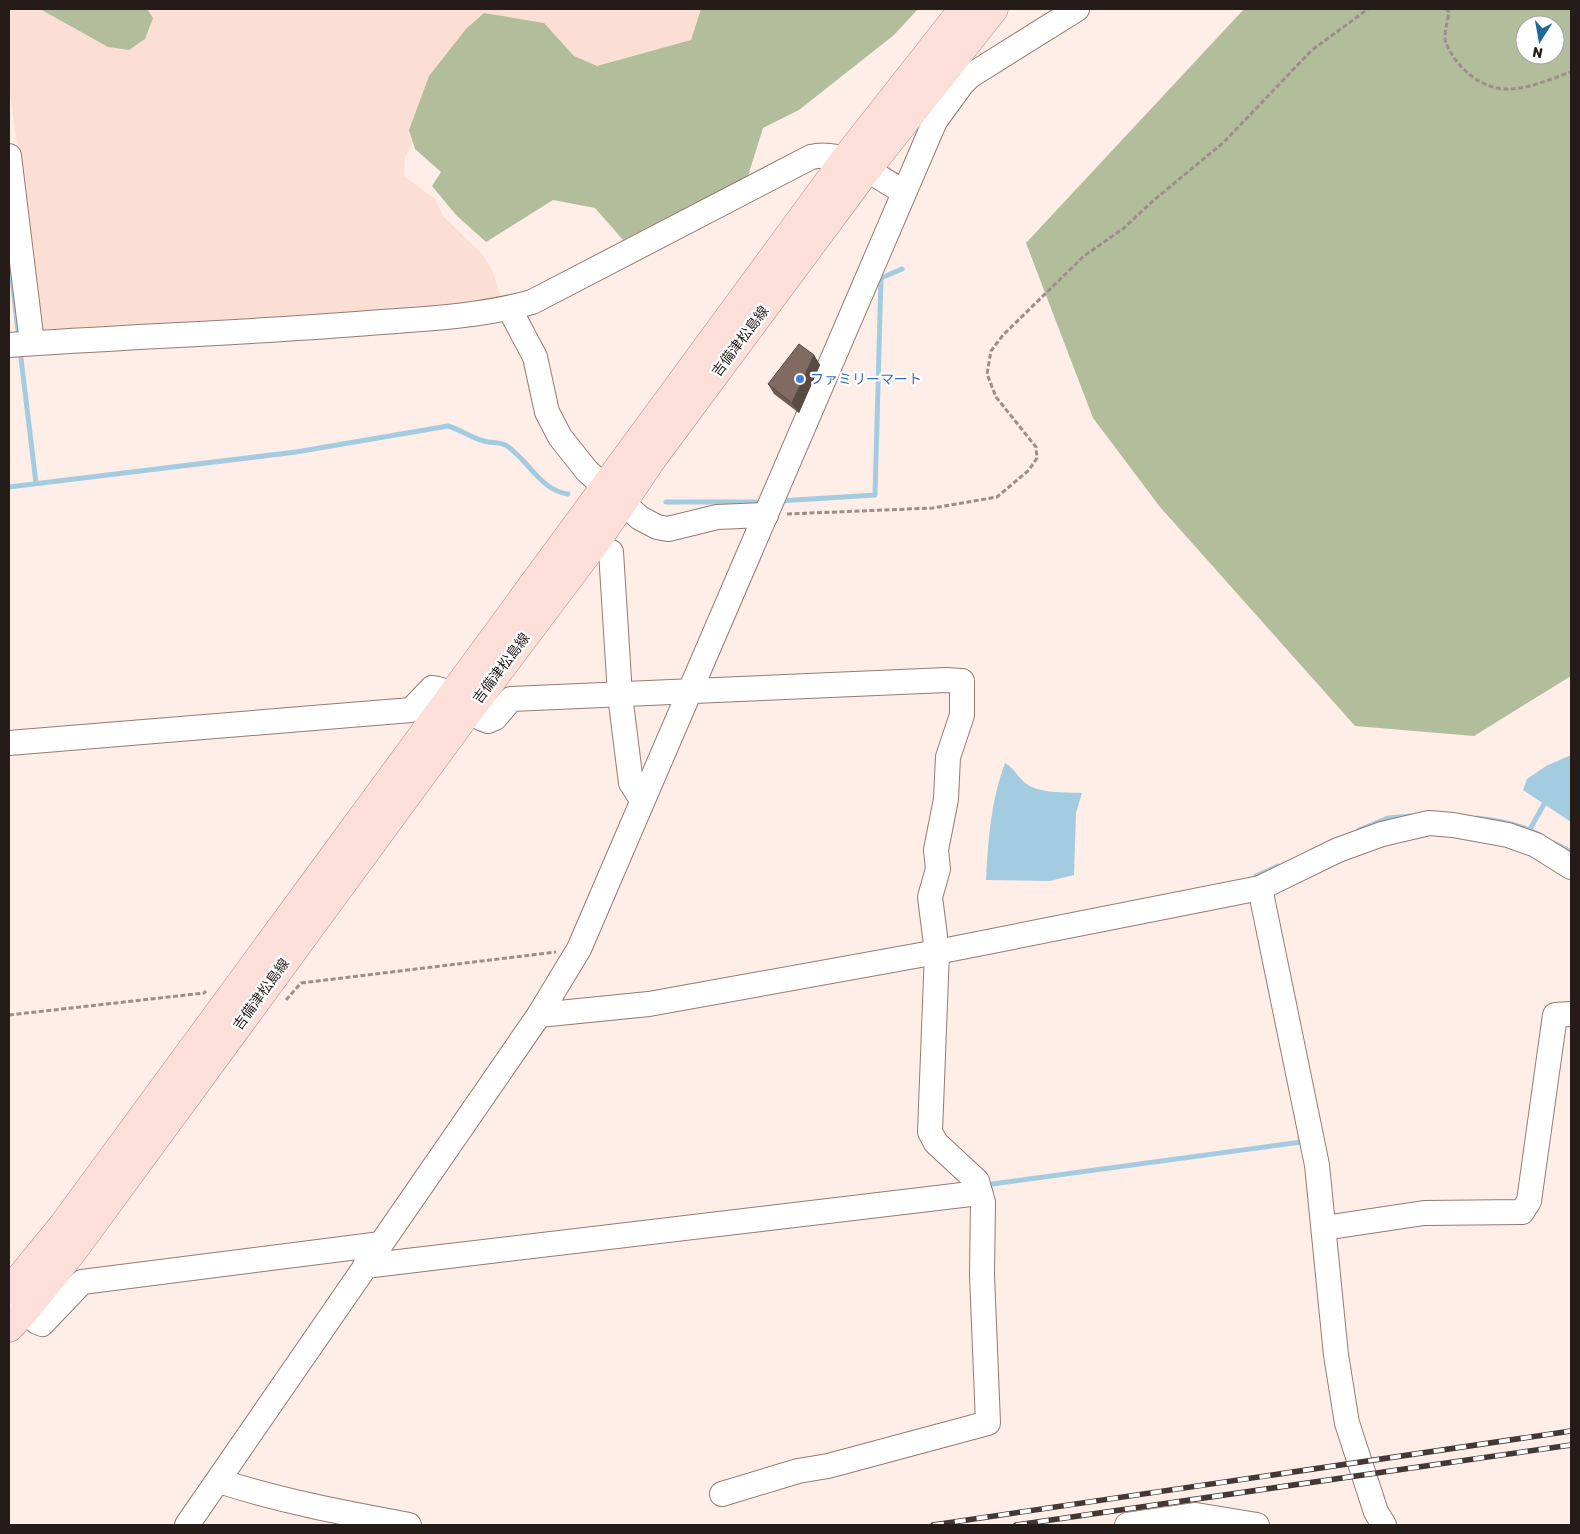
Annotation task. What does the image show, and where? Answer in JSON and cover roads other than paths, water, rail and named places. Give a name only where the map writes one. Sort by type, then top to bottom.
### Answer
[{"type":"main road","name":"吉備津松島線","points":[[13,1307],[63,1225],[460,703],[855,165],[963,9]]},
{"type":"main road","name":"吉備津松島線","points":[[855,165],[994,9]]},
{"type":"main road","name":"吉備津松島線","points":[[13,1307],[74,1250],[259,996],[460,703]]},
{"type":"street","points":[[187,1525],[539,1015],[579,950],[935,121],[970,76],[1077,9]]},
{"type":"street","points":[[9,156],[20,344],[310,327],[445,317],[509,308],[532,302],[811,157],[833,155],[904,192]]},
{"type":"street","points":[[509,308],[535,357],[547,412],[560,437],[568,449],[613,496],[640,518],[657,527],[668,529],[770,507]]},
{"type":"street","points":[[611,552],[620,695],[631,783],[642,800]]},
{"type":"street","points":[[9,744],[411,710],[432,688],[440,689],[488,721],[494,718],[510,699],[690,690],[946,680],[962,681],[962,715],[948,757],[946,798],[936,850],[938,869],[930,897],[937,952],[930,1132],[936,1143],[978,1188],[983,1202],[982,1275],[988,1423],[828,1466],[798,1471],[722,1494]]},
{"type":"street","points":[[539,1015],[648,1004],[937,952],[1260,888],[1338,850],[1382,834],[1428,823],[1454,825],[1508,835],[1536,845],[1571,867]]},
{"type":"street","points":[[1260,888],[1317,1165],[1336,1355],[1347,1423],[1376,1512],[1384,1525]]},
{"type":"street","points":[[1324,1228],[1424,1213],[1522,1212],[1529,1201],[1555,1015],[1571,1014]]},
{"type":"street","points":[[13,1307],[37,1322],[45,1323],[82,1282],[372,1256],[978,1188]]},
{"type":"street","points":[[219,1481],[262,1495],[325,1510],[409,1525]]},
{"type":"street","points":[[1127,1525],[1196,1515],[1257,1525]]},
{"type":"water","points":[[1571,755],[1571,822],[1523,790],[1527,779],[1546,766]]},
{"type":"water","points":[[1005,763],[1024,782],[1037,789],[1052,792],[1082,793],[1076,813],[1074,875],[1050,881],[986,880],[993,806]]},
{"type":"waterway","points":[[9,253],[19,339]]},
{"type":"waterway","points":[[779,501],[875,495],[881,278],[902,269]]},
{"type":"waterway","points":[[20,350],[36,483]]},
{"type":"waterway","points":[[9,487],[296,452],[448,426],[483,441],[505,445],[515,452],[542,481],[550,487],[568,494]]},
{"type":"waterway","points":[[666,502],[763,502]]},
{"type":"waterway","points":[[1530,829],[1547,799]]},
{"type":"waterway","points":[[1359,830],[1388,818],[1411,816]]},
{"type":"waterway","points":[[1476,818],[1509,823],[1540,835]]},
{"type":"waterway","points":[[1554,843],[1571,852]]},
{"type":"waterway","points":[[1256,876],[1278,866]]},
{"type":"waterway","points":[[985,1185],[1301,1142],[1300,1137]]},
{"type":"railway","points":[[933,1525],[1571,1431]]},
{"type":"railway","points":[[1016,1525],[1571,1445]]},
{"type":"place","name":"ファミリーマート","points":[[800,379]]}]
